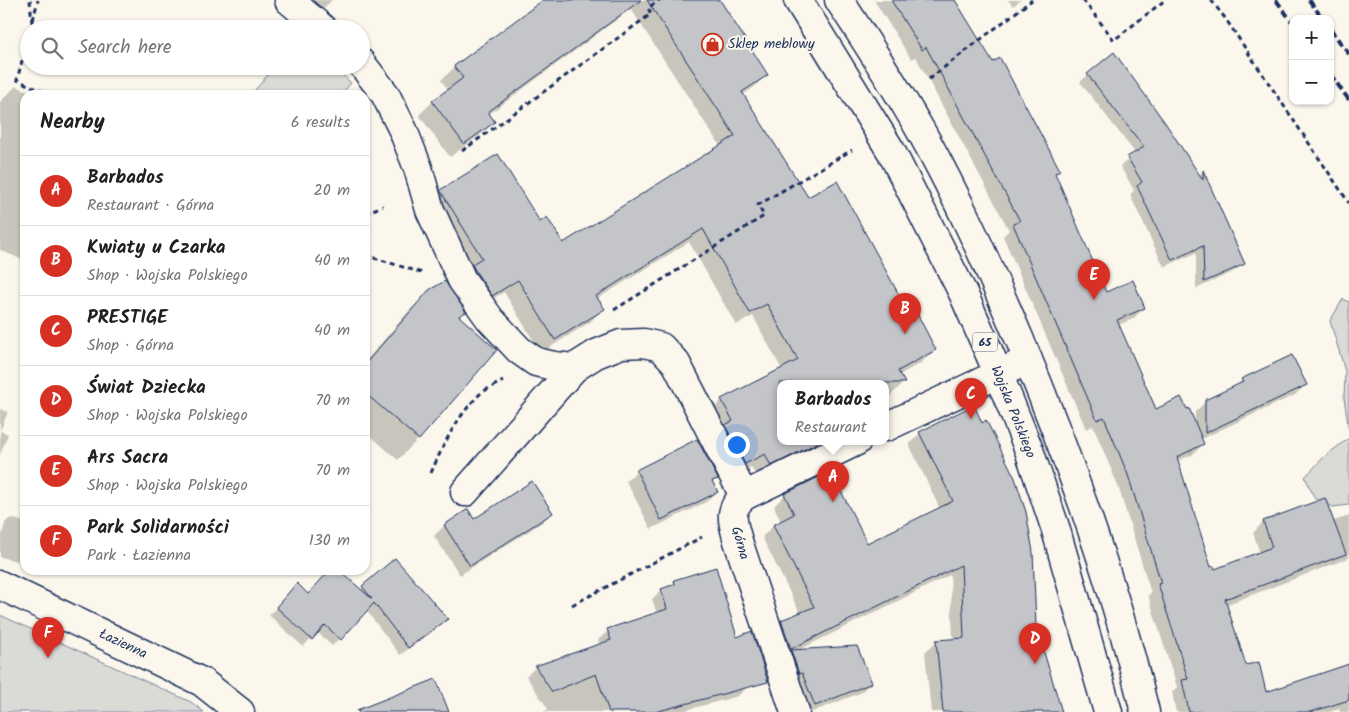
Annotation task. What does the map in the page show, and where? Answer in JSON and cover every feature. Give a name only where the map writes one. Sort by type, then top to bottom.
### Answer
[{"type":"main road","points":[[289,0],[312,20]]},
{"type":"main road","name":"Wojska Polskiego","points":[[798,0],[891,151],[963,293],[998,373],[1029,450],[1055,527],[1108,712]]},
{"type":"main road","name":"65","points":[[839,0],[908,110],[952,190],[993,278],[1059,437],[1089,518],[1117,608],[1145,712]]},
{"type":"main road","points":[[370,75],[385,94],[403,130],[418,168],[430,210],[462,280],[490,319],[519,350],[536,362],[574,368]]},
{"type":"main road","points":[[464,492],[574,368],[596,354],[621,344],[644,343],[660,348],[676,364],[744,496],[849,445]]},
{"type":"main road","points":[[889,426],[1028,360]]},
{"type":"main road","name":"Górna","points":[[744,496],[736,503],[732,514],[733,521],[770,641],[795,712]]},
{"type":"main road","name":"Łazienna","points":[[0,585],[202,682],[240,712]]},
{"type":"path","points":[[30,0],[32,20]]},
{"type":"path","points":[[33,20],[38,0]]},
{"type":"path","points":[[462,151],[651,14],[648,8],[659,0]]},
{"type":"path","points":[[927,81],[1032,0]]},
{"type":"path","points":[[1083,0],[1114,40],[1165,0]]},
{"type":"path","points":[[1211,0],[1349,203]]},
{"type":"path","points":[[20,68],[17,80],[40,90]]},
{"type":"path","points":[[608,313],[764,216],[758,205],[853,150]]},
{"type":"path","points":[[370,211],[382,206]]},
{"type":"path","points":[[370,257],[443,280],[462,280]]},
{"type":"path","points":[[431,473],[440,450],[460,417],[481,393],[536,362]]},
{"type":"path","points":[[572,606],[733,521]]},
{"type":"shaded area","points":[[268,75],[343,75],[351,83],[345,90],[255,90]]},
{"type":"shaded area","points":[[1343,299],[1349,302],[1349,430],[1344,398],[1345,371],[1330,321]]},
{"type":"shaded area","points":[[1349,438],[1349,505],[1333,507],[1315,499],[1305,477],[1325,456]]},
{"type":"shaded area","points":[[0,615],[191,702],[204,712],[0,712]]},
{"type":"building","points":[[543,0],[641,0],[488,112],[495,122],[464,144],[432,101],[463,78],[454,66]]},
{"type":"building","points":[[647,0],[720,0],[768,75],[742,92],[808,197],[837,181],[904,304],[910,300],[936,350],[898,371],[905,383],[889,383],[889,380],[777,380],[777,445],[813,445],[771,466],[765,454],[745,464],[725,425],[733,421],[721,399],[798,360],[767,304],[750,313],[703,229],[596,296],[605,309],[555,340],[518,280],[492,296],[472,264],[482,258],[440,190],[498,154],[540,222],[547,217],[563,243],[735,136]]},
{"type":"building","points":[[891,0],[955,0],[993,62],[1000,58],[1060,170],[1055,173],[1106,292],[1133,280],[1145,308],[1117,320],[1156,409],[1181,397],[1187,409],[1189,408],[1204,444],[1177,457],[1211,567],[1214,566],[1215,569],[1272,547],[1263,521],[1325,498],[1346,554],[1225,599],[1246,665],[1259,662],[1266,692],[1349,664],[1349,700],[1311,712],[1189,712],[1182,680],[1188,679],[1158,584],[1161,583],[1128,475],[1104,417],[1097,420],[1013,224],[1020,221],[926,47],[922,50]]},
{"type":"building","points":[[1114,52],[1166,124],[1203,180],[1203,170],[1245,264],[1204,282],[1203,246],[1172,260],[1137,186],[1142,182],[1127,157],[1144,147],[1087,74]]},
{"type":"building","points":[[445,281],[466,312],[459,316],[497,350],[419,440],[370,397],[370,358],[429,290]]},
{"type":"building","points":[[1292,355],[1307,385],[1205,433],[1205,400],[1243,382],[1241,379]]},
{"type":"building","points":[[974,405],[982,423],[986,420],[1015,478],[1026,512],[1033,552],[1036,626],[1062,712],[943,712],[936,640],[964,638],[961,565],[791,649],[781,620],[814,607],[773,525],[794,514],[784,494],[831,471],[867,543],[953,501],[919,432]]},
{"type":"building","points":[[697,439],[718,479],[712,481],[718,492],[661,520],[636,470]]},
{"type":"building","points":[[532,481],[553,513],[470,566],[444,525],[468,509],[474,519]]},
{"type":"building","points":[[395,558],[448,619],[408,648],[374,603],[341,640],[325,625],[312,640],[276,607],[297,583],[308,594],[325,575],[345,575],[372,599],[362,586]]},
{"type":"building","points":[[716,567],[737,637],[752,631],[768,682],[655,712],[609,712],[596,674],[552,692],[535,666],[611,640],[607,629],[667,609],[661,589],[675,584],[674,580]]},
{"type":"building","points":[[857,646],[872,683],[815,706],[802,673],[799,674],[791,650]]},
{"type":"building","points":[[436,679],[449,712],[358,712],[357,710]]},
{"type":"railway","points":[[1276,0],[1289,18]]},
{"type":"railway","points":[[1309,0],[1320,15]]},
{"type":"railway","points":[[1334,34],[1349,54]]},
{"type":"railway","points":[[1334,79],[1349,100]]},
{"type":"place","name":"Sklep meblowy","points":[[712,44]]},
{"type":"place","name":"Ars Sacra","points":[[1094,300]]},
{"type":"place","name":"Kwiaty u Czarka","points":[[905,334]]},
{"type":"place","name":"PRESTIGE","points":[[971,419]]},
{"type":"place","name":"Barbados","points":[[833,502]]},
{"type":"place","name":"Park Solidarności","points":[[48,658]]},
{"type":"place","name":"Świat Dziecka","points":[[1035,664]]}]
